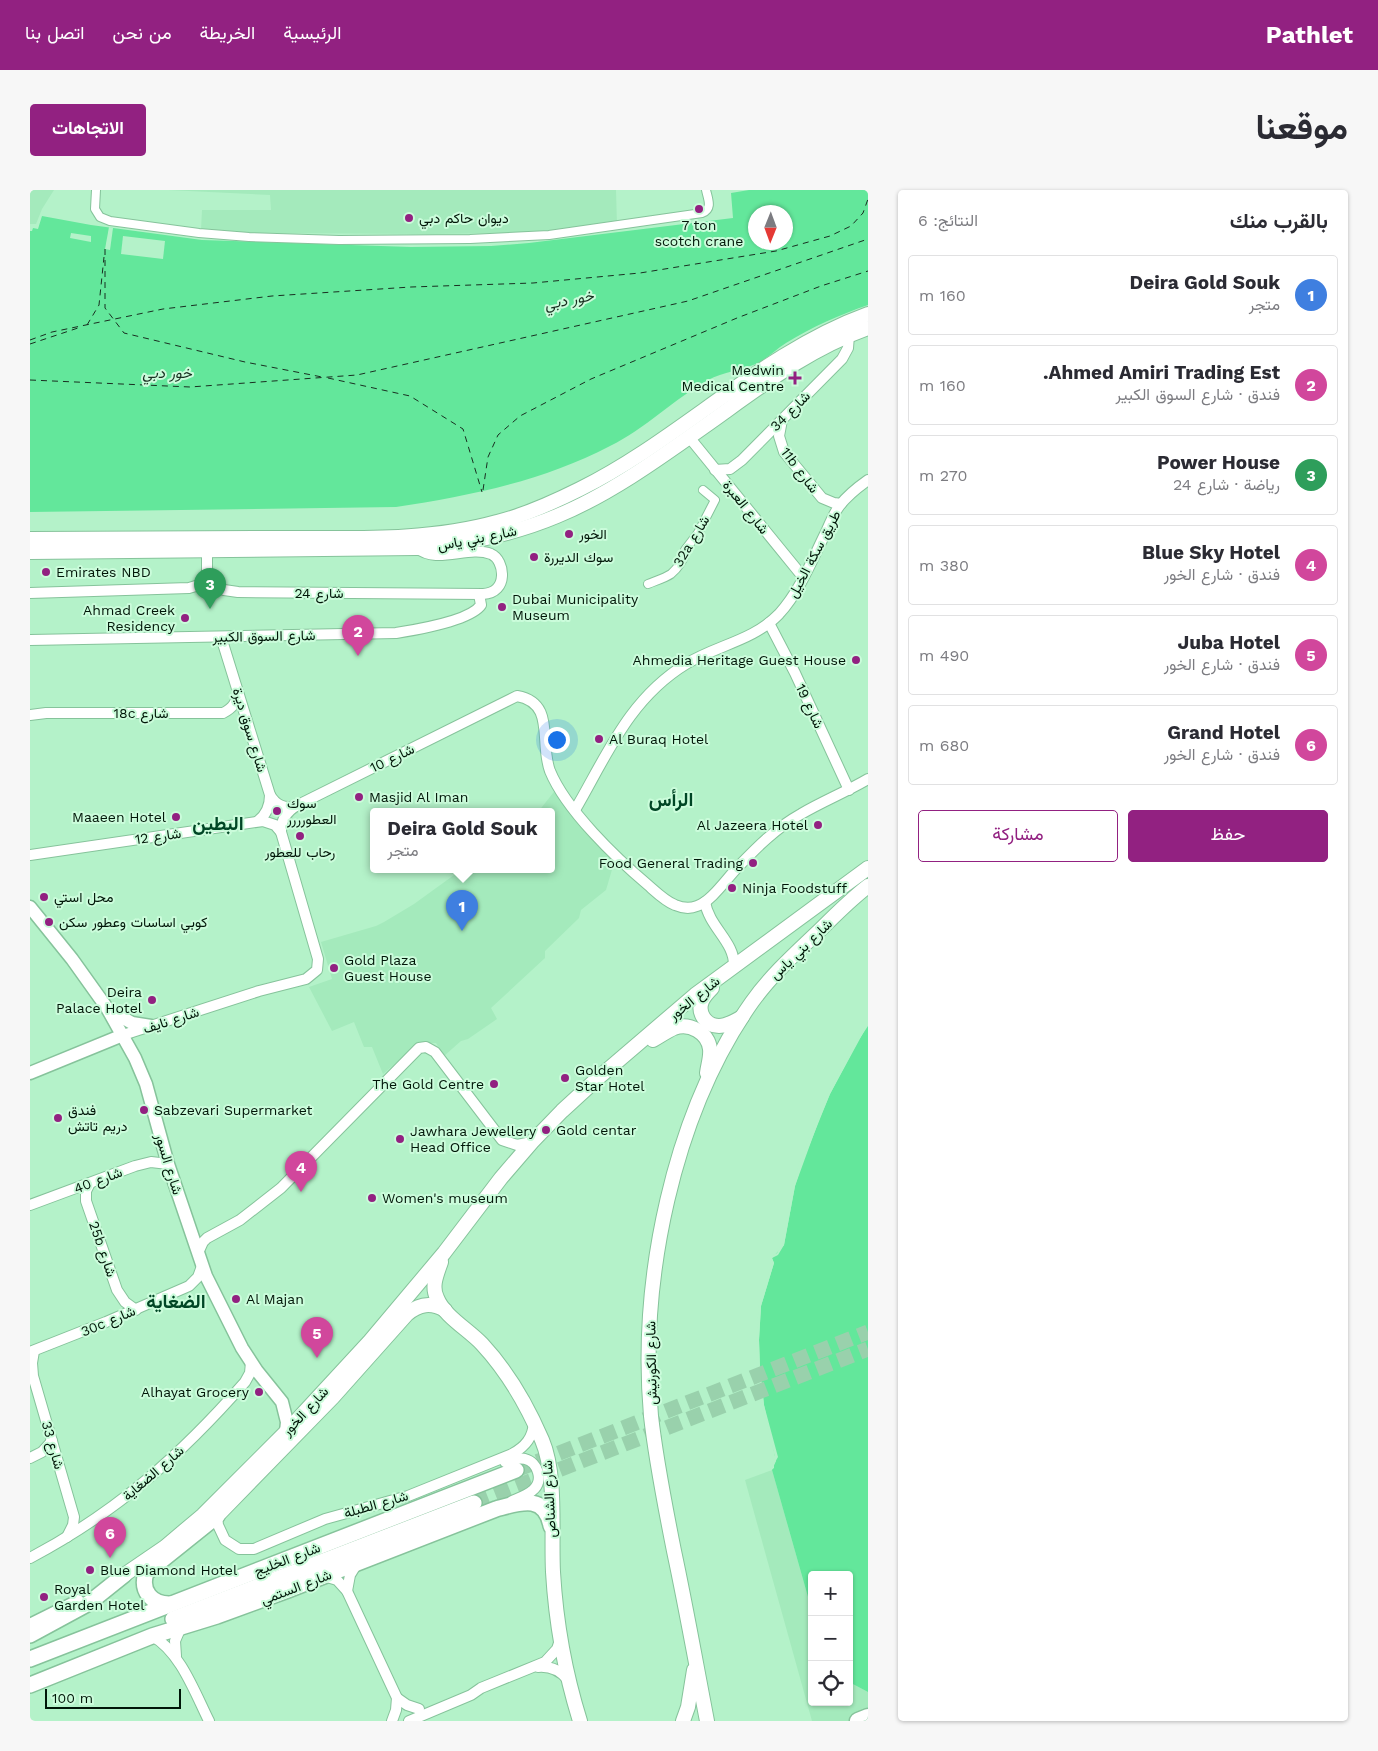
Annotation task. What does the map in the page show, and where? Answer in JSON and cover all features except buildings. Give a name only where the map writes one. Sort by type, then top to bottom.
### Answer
[{"type":"highway","points":[[858,1721],[868,1718]]},
{"type":"main road","name":"شارع بني ياس","points":[[30,552],[417,548],[456,537],[559,499],[617,468],[778,358],[836,326],[868,314]]},
{"type":"main road","name":"شارع بني ياس","points":[[30,540],[428,535],[456,537],[518,530],[557,516],[601,494],[689,438],[797,362],[849,335],[868,328]]},
{"type":"main road","points":[[518,530],[513,527],[515,522],[550,509],[559,499]]},
{"type":"main road","name":"شارع الخور","points":[[124,1575],[165,1547],[203,1516],[286,1432],[370,1341],[444,1253],[488,1194],[532,1142],[582,1093],[695,995],[868,868]]},
{"type":"main road","name":"شارع بني ياس","points":[[742,1018],[776,972],[868,886]]},
{"type":"main road","points":[[730,969],[702,1000],[701,1012],[708,1022],[720,1026],[742,1018]]},
{"type":"main road","name":"شارع الكورنيش","points":[[707,1721],[655,1449],[650,1395],[649,1344],[652,1288],[661,1229],[675,1170],[700,1100],[719,1058],[742,1018]]},
{"type":"main road","points":[[624,1056],[675,1027],[687,1026],[699,1031],[705,1036],[710,1052],[700,1100]]},
{"type":"main road","name":"شارع الشناص","points":[[444,1253],[435,1280],[436,1296],[445,1310],[480,1342],[496,1360],[534,1421],[546,1449],[550,1467],[554,1594],[560,1640],[580,1721]]},
{"type":"main road","name":"شارع الخور","points":[[217,1516],[333,1397],[407,1314],[421,1305],[430,1304],[445,1310]]},
{"type":"main road","name":"شارع الخليج","points":[[30,1660],[516,1470]]},
{"type":"main road","name":"شارع الستمي","points":[[30,1685],[152,1636],[252,1604],[496,1509],[520,1502],[535,1503],[546,1512],[551,1526]]},
{"type":"main road","name":"شارع الخليج","points":[[30,1677],[474,1503]]},
{"type":"main road","points":[[172,1604],[159,1604],[149,1597],[144,1585],[146,1573],[217,1516]]},
{"type":"main road","points":[[30,1635],[90,1603],[124,1575]]},
{"type":"main road","points":[[683,1721],[689,1702],[695,1657]]},
{"type":"main road","points":[[705,1706],[716,1721]]},
{"type":"street","points":[[96,190],[94,209],[100,218],[105,220],[224,235],[330,240],[404,240],[496,239],[549,235],[702,213],[707,211],[709,207],[706,190]]},
{"type":"street","name":"شارع 34","points":[[715,470],[736,466],[842,360],[848,348],[849,335]]},
{"type":"street","name":"11b شارع","points":[[782,420],[779,436],[784,452],[822,498],[834,504],[841,504]]},
{"type":"street","name":"شارع العبرة","points":[[689,438],[803,577]]},
{"type":"street","name":"طريق سكة الخيل","points":[[575,810],[630,715],[654,688],[687,663],[740,641],[768,623],[788,603],[841,504],[868,480]]},
{"type":"street","name":"32a شارع","points":[[648,584],[671,574],[684,558],[685,550],[698,533],[715,500],[703,490]]},
{"type":"street","name":"شارع 24","points":[[207,578],[224,590],[238,592],[479,594],[493,592],[500,586],[502,581],[501,572],[494,556],[479,552],[433,555],[422,552],[417,548]]},
{"type":"street","points":[[30,593],[190,588],[199,585],[207,578],[207,550]]},
{"type":"street","name":"شارع السوق الكبير","points":[[30,640],[374,634],[418,630],[475,610],[481,605],[479,594]]},
{"type":"street","name":"شارع 19","points":[[768,623],[795,673],[850,790]]},
{"type":"street","name":"شارع سوق ديرة","points":[[221,637],[270,795]]},
{"type":"street","name":"18c شارع","points":[[30,715],[46,713],[223,713],[235,705],[238,691]]},
{"type":"street","name":"شارع 10","points":[[296,806],[517,696],[525,697],[538,707],[543,722],[544,746],[549,768],[560,790],[575,810]]},
{"type":"street","points":[[691,908],[705,902],[754,849],[781,827],[819,804],[850,790],[868,779]]},
{"type":"street","points":[[270,795],[281,806],[296,806]]},
{"type":"street","points":[[258,821],[266,812],[270,795]]},
{"type":"street","points":[[281,832],[283,820],[290,810],[296,806]]},
{"type":"street","points":[[575,810],[610,850],[648,884],[675,905],[691,908],[708,916]]},
{"type":"street","points":[[258,821],[272,822],[281,832]]},
{"type":"street","name":"شارع 12","points":[[30,855],[258,821]]},
{"type":"street","name":"شارع نايف","points":[[30,1073],[123,1035],[251,993],[303,980],[314,974],[318,966],[318,958],[281,832]]},
{"type":"street","points":[[705,902],[708,916],[730,947],[734,957],[730,969]]},
{"type":"street","name":"شارع السور","points":[[30,907],[72,959],[107,1008],[135,1058],[149,1094],[168,1164],[200,1260],[228,1322],[251,1362],[282,1402],[286,1411],[286,1432]]},
{"type":"street","points":[[730,947],[751,953]]},
{"type":"street","points":[[107,1008],[127,1021],[151,1026]]},
{"type":"street","points":[[96,1046],[107,1045],[117,1048],[135,1058]]},
{"type":"street","points":[[200,1260],[203,1242],[207,1238],[253,1211],[281,1188],[419,1048],[429,1048],[435,1052],[502,1140],[516,1145],[532,1142]]},
{"type":"street","name":"شارع 40","points":[[30,1205],[143,1163],[168,1164]]},
{"type":"street","name":"25b شارع","points":[[90,1183],[86,1191],[86,1201],[118,1290],[125,1302],[136,1310]]},
{"type":"street","name":"30c شارع","points":[[32,1352],[136,1310],[194,1282],[201,1272],[200,1260]]},
{"type":"street","name":"شارع 33","points":[[32,1352],[33,1376],[74,1517],[73,1525],[66,1539]]},
{"type":"street","name":"شارع الضغاية","points":[[30,1558],[66,1539],[123,1500],[186,1445],[245,1382],[250,1373],[251,1362]]},
{"type":"street","name":"شارع الطبلة","points":[[217,1516],[218,1525],[226,1540],[239,1549],[254,1549],[325,1519],[408,1496],[520,1450],[531,1438],[534,1421]]},
{"type":"street","points":[[30,1458],[42,1452],[52,1442]]},
{"type":"street","points":[[482,1467],[522,1458],[531,1462],[538,1472],[537,1486],[533,1491],[496,1509]]},
{"type":"street","points":[[347,1591],[350,1575],[358,1562]]},
{"type":"street","name":"شارع الخور","points":[[30,1625],[124,1575]]},
{"type":"street","points":[[322,1576],[337,1580],[347,1591],[397,1698],[420,1715]]},
{"type":"street","points":[[176,1657],[175,1641],[180,1627]]},
{"type":"street","points":[[152,1636],[166,1644],[176,1657],[209,1721]]},
{"type":"street","points":[[409,1721],[481,1688],[536,1667],[552,1656],[560,1640]]},
{"type":"street","points":[[536,1667],[544,1666],[558,1670],[569,1681]]},
{"type":"street","points":[[397,1698],[393,1721],[420,1715]]},
{"type":"shaded area","points":[[30,190],[54,190],[42,209],[36,224],[30,224]]},
{"type":"shaded area","name":"ديوان حاكم دبي","points":[[168,190],[616,190],[617,225],[513,233],[430,234],[261,233],[201,230],[202,210],[271,210],[270,195]]},
{"type":"shaded area","points":[[557,788],[616,856],[606,890],[581,910],[579,918],[545,951],[545,958],[491,1008],[497,1019],[468,1039],[461,1041],[444,1056],[436,1043],[419,1043],[383,1074],[372,1047],[364,1047],[354,1022],[332,1031],[309,987],[332,979],[321,942],[384,922],[414,904],[457,873],[555,873],[555,808],[541,808]]},
{"type":"shaded area","points":[[772,1470],[808,1597],[808,1706],[853,1706],[853,1684],[868,1692],[868,1721],[812,1721],[745,1480]]},
{"type":"water","name":"خور دبي","points":[[749,190],[868,190],[868,305],[836,317],[806,332],[782,345],[758,363],[708,380],[623,439],[559,469],[506,486],[396,507],[30,512],[30,231],[33,228],[38,229],[42,216],[91,225],[202,240],[411,247],[491,246],[529,243],[733,218],[731,193]]},
{"type":"water","points":[[868,1026],[868,1692],[853,1684],[853,1571],[808,1571],[808,1597],[772,1470],[776,1461],[764,1405],[759,1340],[761,1306],[774,1263],[772,1258],[784,1245],[795,1186],[830,1094]]},
{"type":"pier","points":[[109,227],[113,228],[110,250],[105,249]]},
{"type":"pier","points":[[71,233],[91,236],[91,242],[70,238]]},
{"type":"pier","points":[[123,236],[165,241],[163,259],[121,254]]},
{"type":"pier","points":[[868,1024],[830,1094],[803,1161],[795,1186],[784,1245],[778,1255],[772,1258],[774,1263],[761,1306],[759,1340],[764,1405],[778,1457],[774,1468],[770,1471],[775,1457],[762,1406],[757,1369],[756,1340],[759,1305],[772,1263],[770,1257],[777,1253],[782,1244],[793,1185],[800,1160],[828,1092],[856,1040]]},
{"type":"ferry route","points":[[30,340],[52,332],[163,309],[272,296],[411,287],[533,283],[640,273],[776,251],[830,236],[851,226],[863,213],[868,199]]},
{"type":"ferry route","points":[[30,380],[190,387],[357,375],[688,301],[868,239]]},
{"type":"ferry route","points":[[105,249],[105,308],[124,333],[245,362],[322,377]]},
{"type":"ferry route","points":[[87,325],[99,305],[104,257]]},
{"type":"ferry route","points":[[483,490],[488,457],[498,435],[520,416],[591,379],[737,318],[821,286],[868,271]]},
{"type":"ferry route","points":[[30,344],[81,327]]},
{"type":"ferry route","points":[[328,378],[410,396],[463,429],[482,492]]},
{"type":"tunnel","points":[[516,1470],[868,1332]]},
{"type":"tunnel","points":[[474,1503],[868,1349]]},
{"type":"place","name":"7 ton scotch crane","points":[[699,209]]},
{"type":"place","name":"ديوان حاكم دبي","points":[[409,218]]},
{"type":"place","name":"Medwin Medical Centre","points":[[795,378]]},
{"type":"place","name":"الخور","points":[[569,534]]},
{"type":"place","name":"سوك الديررة","points":[[534,557]]},
{"type":"place","name":"Emirates NBD","points":[[46,572]]},
{"type":"place","name":"Dubai Municipality Museum","points":[[502,607]]},
{"type":"place","name":"Power House","points":[[210,609]]},
{"type":"place","name":"Ahmad Creek Residency","points":[[185,618]]},
{"type":"place","name":"Ahmed Amiri Trading Est.","points":[[358,656]]},
{"type":"place","name":"Ahmedia Heritage Guest House","points":[[856,660]]},
{"type":"place","name":"Al Buraq Hotel","points":[[599,739]]},
{"type":"place","name":"Masjid Al Iman","points":[[359,797]]},
{"type":"place","name":"سوك العطورررر","points":[[277,811]]},
{"type":"place","name":"Maaeen Hotel","points":[[176,817]]},
{"type":"place","name":"Al Jazeera Hotel","points":[[818,825]]},
{"type":"place","name":"رحاب للعطور","points":[[300,836]]},
{"type":"place","name":"Food General Trading","points":[[753,863]]},
{"type":"place","name":"Ninja Foodstuff","points":[[732,888]]},
{"type":"place","name":"محل استي","points":[[44,897]]},
{"type":"place","name":"كوبي اساسات وعطور سكن","points":[[49,922]]},
{"type":"place","name":"Deira Gold Souk","points":[[462,931]]},
{"type":"place","name":"Gold Plaza Guest House","points":[[334,968]]},
{"type":"place","name":"Deira Palace Hotel","points":[[152,1000]]},
{"type":"place","name":"Golden Star Hotel","points":[[565,1078]]},
{"type":"place","name":"The Gold Centre","points":[[494,1084]]},
{"type":"place","name":"Sabzevari Supermarket","points":[[144,1110]]},
{"type":"place","name":"فندق دريم تاتش","points":[[58,1118]]},
{"type":"place","name":"Gold centar","points":[[546,1130]]},
{"type":"place","name":"Jawhara Jewellery Head Office","points":[[400,1139]]},
{"type":"place","name":"Blue Sky Hotel","points":[[301,1192]]},
{"type":"place","name":"Women's museum","points":[[372,1198]]},
{"type":"place","name":"Al Majan","points":[[236,1299]]},
{"type":"place","name":"Juba Hotel","points":[[317,1358]]},
{"type":"place","name":"Alhayat Grocery","points":[[259,1392]]},
{"type":"place","name":"Grand Hotel","points":[[110,1558]]},
{"type":"place","name":"Blue Diamond Hotel","points":[[90,1570]]},
{"type":"place","name":"Royal Garden Hotel","points":[[44,1597]]},
{"type":"district","name":"الرأس","points":[[671,799]]},
{"type":"district","name":"البطين","points":[[218,823]]},
{"type":"district","name":"الضغاية","points":[[176,1301]]}]
